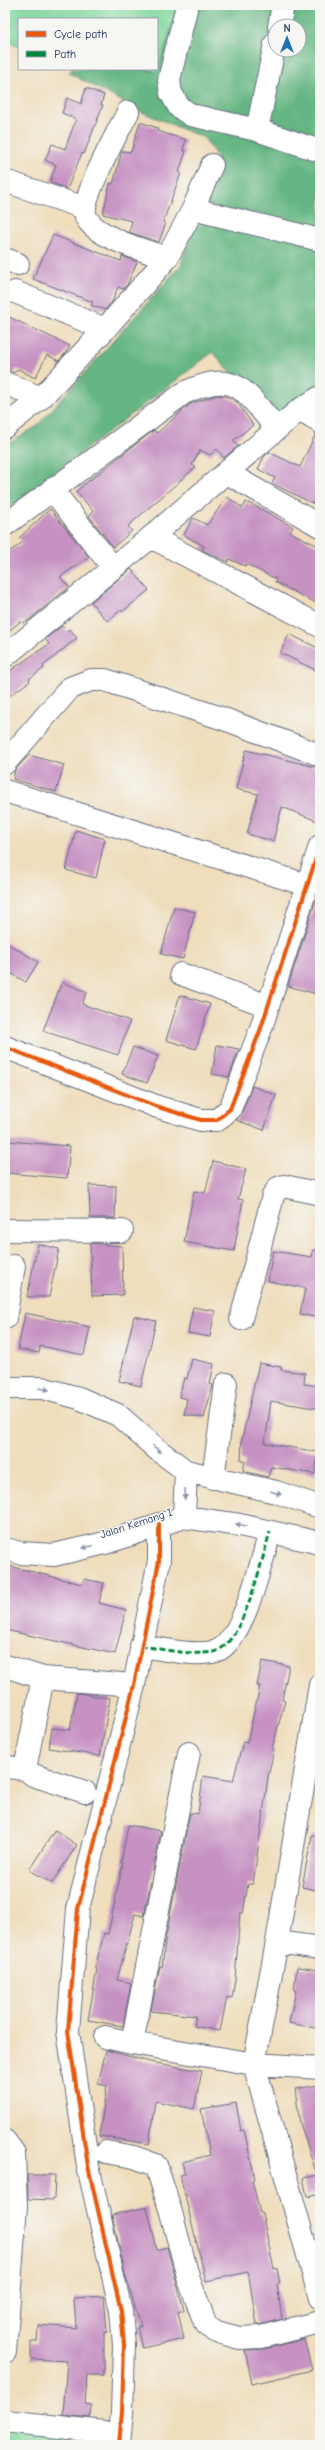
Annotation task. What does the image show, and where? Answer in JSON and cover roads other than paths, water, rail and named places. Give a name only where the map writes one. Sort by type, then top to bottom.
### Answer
[{"type":"street","points":[[186,5],[169,80],[171,93],[179,107],[191,115],[257,130],[320,151]]},
{"type":"street","points":[[281,18],[283,5]]},
{"type":"street","points":[[257,130],[272,58]]},
{"type":"street","points":[[128,112],[105,157],[84,208],[86,217],[103,232],[118,241],[167,258]]},
{"type":"street","points":[[5,427],[41,398],[105,329],[167,258],[193,209],[212,165]]},
{"type":"street","points":[[5,180],[84,208]]},
{"type":"street","points":[[193,209],[320,240]]},
{"type":"street","points":[[15,292],[105,329]]},
{"type":"street","points":[[5,525],[184,393],[206,383],[229,382],[239,387],[277,429]]},
{"type":"street","points":[[5,383],[41,398]]},
{"type":"street","points":[[5,656],[114,568],[299,410],[320,397]]},
{"type":"street","points":[[299,410],[320,422]]},
{"type":"street","points":[[227,473],[320,526]]},
{"type":"street","points":[[52,489],[114,568]]},
{"type":"street","points":[[151,537],[320,626]]},
{"type":"street","points":[[5,763],[70,688],[91,680],[105,680],[224,719],[320,755]]},
{"type":"street","points":[[5,791],[307,885]]},
{"type":"street","points":[[5,1047],[158,1108],[201,1120],[218,1120],[230,1109],[268,1006],[320,846]]},
{"type":"street","points":[[181,974],[268,1006]]},
{"type":"street","points":[[242,1318],[273,1196],[278,1188],[284,1186],[320,1194]]},
{"type":"street","points":[[5,1230],[122,1231]]},
{"type":"street","points":[[5,1318],[14,1266]]},
{"type":"street","points":[[213,1478],[226,1384]]},
{"type":"street","points":[[5,1388],[42,1388],[79,1398],[118,1415],[158,1450],[186,1471],[276,1492],[320,1507]]},
{"type":"street","points":[[184,1517],[186,1471]]},
{"type":"street","name":"Jalan Kemang I","points":[[5,1549],[20,1553],[54,1555],[105,1543],[184,1517],[240,1524],[320,1543]]},
{"type":"street","points":[[119,2445],[122,2412],[124,2345],[121,2311],[88,2166],[68,2031],[78,1909],[134,1685],[159,1561],[159,1524]]},
{"type":"street","points":[[141,1646],[195,1653],[215,1652],[227,1646],[245,1615],[270,1532]]},
{"type":"street","points":[[5,1666],[43,1678],[134,1685]]},
{"type":"street","points":[[43,1678],[15,1768],[86,1792]]},
{"type":"street","points":[[320,1685],[277,1942],[254,2064],[320,2298]]},
{"type":"street","points":[[132,2043],[189,1753]]},
{"type":"street","points":[[277,1942],[320,1948]]},
{"type":"street","points":[[105,2037],[254,2064],[320,2068]]},
{"type":"street","points":[[5,2141],[14,2153],[16,2206],[5,2352]]},
{"type":"street","points":[[106,2152],[134,2157],[156,2165],[192,2287],[206,2325],[217,2332],[239,2338],[261,2336],[320,2322]]},
{"type":"street","points":[[5,2421],[105,2432],[104,2445]]}]
